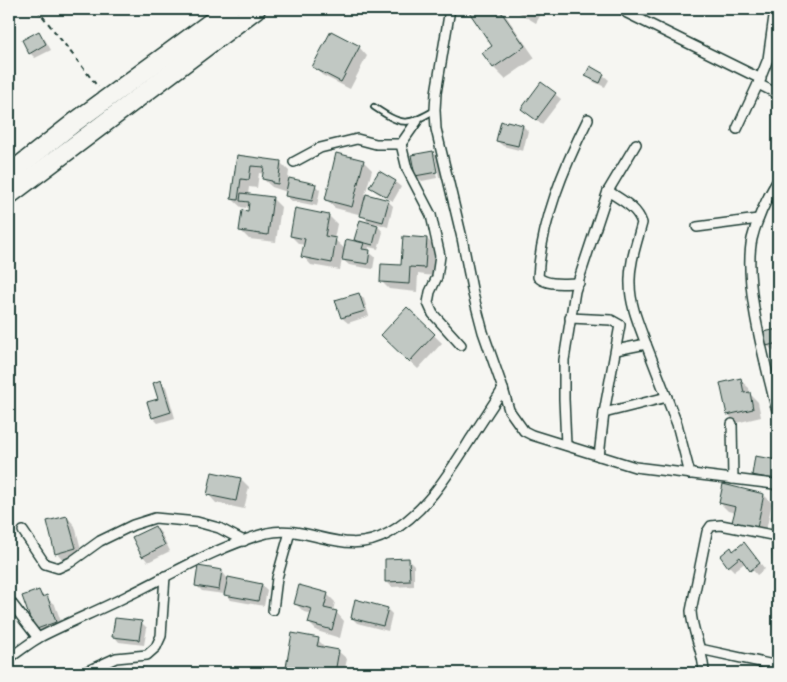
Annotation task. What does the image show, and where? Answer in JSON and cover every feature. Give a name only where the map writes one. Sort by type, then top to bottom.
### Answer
[{"type":"highway","points":[[9,174],[229,9]]},
{"type":"highway","points":[[9,194],[256,9]]},
{"type":"street","points":[[450,9],[435,110],[436,129],[462,238],[473,294],[483,332],[509,410],[524,431],[599,456],[635,466],[774,484],[778,487]]},
{"type":"street","points":[[623,9],[627,13],[760,82],[778,94]]},
{"type":"street","points":[[737,129],[760,82],[768,59],[775,9]]},
{"type":"street","points":[[579,283],[541,281],[538,277],[547,224],[557,192],[571,152],[588,119]]},
{"type":"street","points":[[417,121],[402,144],[407,169],[431,215],[440,256],[437,276],[430,292],[428,303],[433,314],[460,345]]},
{"type":"street","points":[[294,162],[320,148],[357,139],[376,144],[402,144]]},
{"type":"street","points":[[566,445],[564,360],[570,318],[608,191],[636,144]]},
{"type":"street","points":[[778,180],[767,198],[758,219],[752,240],[750,268],[757,327],[778,413]]},
{"type":"street","points":[[608,191],[634,208],[642,223],[630,273],[633,304],[646,344],[677,424],[690,474]]},
{"type":"street","points":[[698,226],[758,219]]},
{"type":"street","points":[[570,318],[611,320],[618,322],[620,329],[604,413],[599,456]]},
{"type":"street","points":[[616,350],[646,344]]},
{"type":"street","points":[[9,658],[38,638],[130,595],[165,576],[244,541],[268,533],[282,531],[357,544],[369,542],[388,534],[415,514],[433,496],[503,389]]},
{"type":"street","points":[[604,413],[667,397]]},
{"type":"street","points":[[732,424],[733,479]]},
{"type":"street","points":[[778,513],[778,562]]},
{"type":"street","points":[[22,532],[45,564],[58,568],[71,562],[100,541],[132,525],[155,518],[197,522],[218,528],[244,541]]},
{"type":"street","points":[[704,673],[700,649],[692,624],[691,611],[707,532],[711,526],[721,525],[777,536]]},
{"type":"street","points":[[273,610],[277,578],[290,532]]},
{"type":"street","points":[[83,673],[116,658],[147,655],[156,647],[161,636],[165,576]]},
{"type":"street","points":[[9,600],[38,638]]},
{"type":"street","points":[[700,649],[778,666]]},
{"type":"lane","points":[[374,107],[392,118],[404,122],[417,121],[435,110]]},
{"type":"path","points":[[37,9],[108,99]]},
{"type":"building","points":[[467,9],[499,9],[525,46],[493,68],[482,53],[492,46]]},
{"type":"building","points":[[39,31],[46,44],[29,54],[22,40]]},
{"type":"building","points":[[331,31],[360,46],[341,82],[312,67]]},
{"type":"building","points":[[590,66],[604,74],[600,83],[585,76]]},
{"type":"building","points":[[541,82],[556,93],[536,120],[521,109]]},
{"type":"building","points":[[501,121],[523,125],[518,146],[496,141]]},
{"type":"building","points":[[433,151],[437,172],[415,176],[411,155]]},
{"type":"building","points":[[336,153],[364,160],[352,207],[325,200]]},
{"type":"building","points":[[237,155],[281,161],[278,184],[262,179],[264,167],[251,166],[249,180],[241,179],[238,200],[231,199]]},
{"type":"building","points":[[379,171],[396,181],[387,197],[369,187]]},
{"type":"building","points":[[289,178],[316,184],[312,201],[285,196]]},
{"type":"building","points":[[241,193],[273,197],[268,235],[239,231],[242,210],[248,211],[249,202],[240,201]]},
{"type":"building","points":[[366,194],[389,200],[383,222],[360,216]]},
{"type":"building","points":[[295,208],[329,215],[325,236],[336,238],[332,263],[301,257],[305,239],[290,236]]},
{"type":"building","points":[[360,220],[378,225],[373,245],[354,240]]},
{"type":"building","points":[[403,236],[427,238],[425,268],[410,267],[409,284],[380,282],[381,264],[401,265]]},
{"type":"building","points":[[346,239],[364,243],[362,249],[370,250],[368,264],[342,260]]},
{"type":"building","points":[[359,293],[365,311],[341,318],[335,300]]},
{"type":"building","points":[[407,307],[435,334],[409,362],[381,335]]},
{"type":"building","points":[[778,329],[778,343],[766,346],[763,332]]},
{"type":"building","points":[[741,378],[744,393],[750,392],[753,409],[727,415],[720,383]]},
{"type":"building","points":[[161,380],[171,412],[152,418],[147,402],[158,399],[153,383]]},
{"type":"building","points":[[755,456],[778,460],[778,480],[752,475]]},
{"type":"building","points":[[212,472],[241,478],[236,501],[207,495]]},
{"type":"building","points":[[723,484],[764,494],[757,528],[732,522],[736,507],[719,503]]},
{"type":"building","points":[[67,516],[76,548],[55,554],[47,521]]},
{"type":"building","points":[[155,526],[165,545],[142,557],[132,537]]},
{"type":"building","points":[[744,542],[760,563],[750,571],[740,557],[728,567],[720,556],[731,547],[733,551]]},
{"type":"building","points":[[409,558],[410,581],[385,582],[385,559]]},
{"type":"building","points":[[198,566],[222,570],[219,590],[195,586]]},
{"type":"building","points":[[228,577],[262,584],[258,601],[224,595]]},
{"type":"building","points":[[299,585],[328,593],[324,608],[337,611],[332,630],[308,623],[312,609],[294,604]]},
{"type":"building","points":[[39,590],[42,597],[47,595],[56,622],[34,630],[22,596]]},
{"type":"building","points":[[355,599],[388,608],[383,626],[351,618]]},
{"type":"building","points":[[115,618],[142,621],[139,640],[112,637]]},
{"type":"building","points":[[292,633],[319,638],[317,646],[339,650],[335,673],[312,670],[312,673],[285,673]]}]
